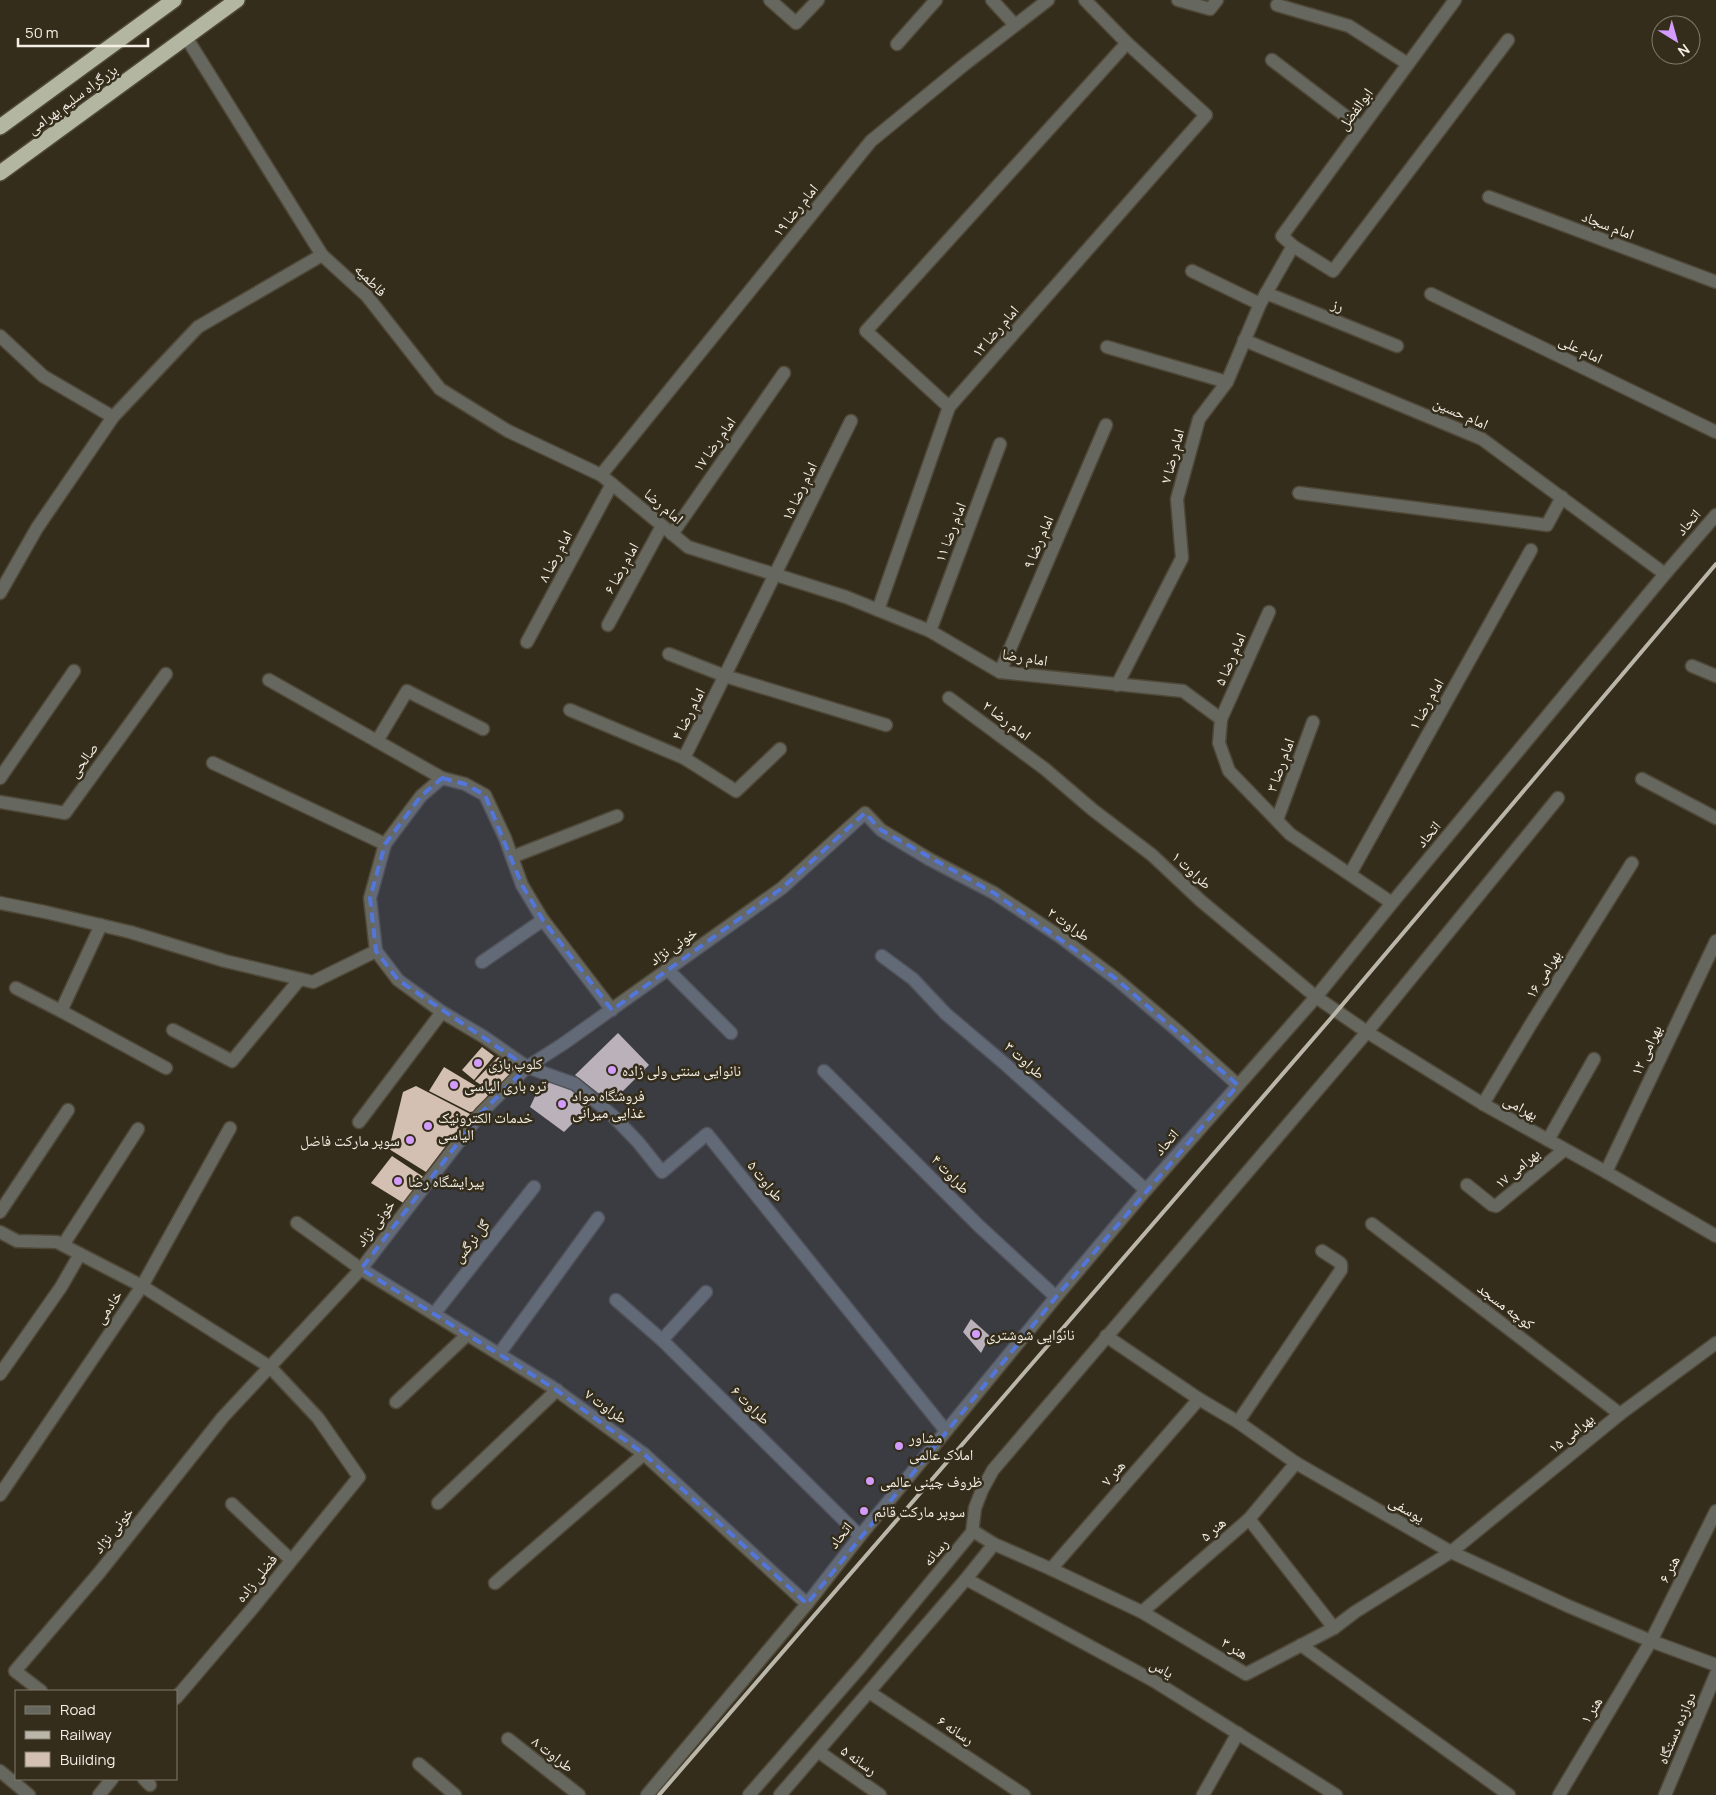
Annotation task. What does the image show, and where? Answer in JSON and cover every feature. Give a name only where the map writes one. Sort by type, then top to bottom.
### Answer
[{"type":"highway","name":"بزرگراه سلیم بهرامی","points":[[0,127],[174,0]]},
{"type":"highway","name":"بزرگراه سلیم بهرامی","points":[[3,165],[237,0]]},
{"type":"street","points":[[770,0],[796,23],[818,0]]},
{"type":"street","points":[[897,44],[936,0]]},
{"type":"street","points":[[992,0],[1015,25]]},
{"type":"street","name":"امام رضا ۱۹","points":[[601,475],[871,141],[965,64],[1048,0]]},
{"type":"street","points":[[949,407],[866,331],[1127,43],[1085,0]]},
{"type":"street","points":[[1178,0],[1210,9],[1217,0]]},
{"type":"street","name":"ابوالفضل","points":[[1293,246],[1282,236],[1455,0]]},
{"type":"street","points":[[1277,5],[1348,26],[1408,64]]},
{"type":"street","name":"فاطمیه","points":[[186,37],[322,255],[367,296],[440,389],[508,432],[601,475]]},
{"type":"street","points":[[1293,246],[1334,271],[1508,40]]},
{"type":"street","name":"امام رضا ۱۳","points":[[878,610],[949,407],[1206,114],[1127,43]]},
{"type":"street","points":[[1272,60],[1361,128]]},
{"type":"street","name":"امام سجاد","points":[[1489,197],[1716,282]]},
{"type":"street","name":"امام رضا ۷","points":[[1117,685],[1182,558],[1178,500],[1199,419],[1227,382],[1263,299],[1293,246]]},
{"type":"street","points":[[0,593],[38,528],[113,417],[198,327],[322,255]]},
{"type":"street","name":"رز","points":[[1192,271],[1263,299],[1397,346]]},
{"type":"street","name":"امام علی","points":[[1431,294],[1716,432]]},
{"type":"street","points":[[0,336],[43,376],[113,417]]},
{"type":"street","name":"امام حسین","points":[[1244,340],[1482,439],[1665,574]]},
{"type":"street","points":[[1107,347],[1227,382]]},
{"type":"street","name":"امام رضا ۱۷","points":[[667,530],[784,373]]},
{"type":"street","name":"امام رضا ۱۵","points":[[776,575],[851,422]]},
{"type":"street","name":"امام رضا ۹","points":[[1000,672],[1106,425]]},
{"type":"street","name":"امام رضا ۱۱","points":[[930,631],[1000,444]]},
{"type":"street","name":"امام رضا","points":[[601,475],[688,547],[846,597],[930,631],[1000,672],[1183,691],[1221,719]]},
{"type":"street","name":"امام رضا ۸","points":[[527,642],[612,484]]},
{"type":"street","points":[[1299,493],[1547,525],[1562,497]]},
{"type":"street","name":"اتحاد","points":[[647,1795],[806,1604],[1056,1297],[1146,1190],[1316,997],[1665,574],[1716,515]]},
{"type":"street","name":"امام رضا ۶","points":[[608,625],[667,530]]},
{"type":"street","name":"امام رضا ۱","points":[[1350,874],[1531,550]]},
{"type":"street","name":"امام رضا ۴","points":[[570,710],[684,758],[776,575]]},
{"type":"street","name":"امام رضا ۵","points":[[1221,719],[1269,612]]},
{"type":"street","points":[[669,654],[725,676],[886,725]]},
{"type":"street","points":[[1692,666],[1716,676]]},
{"type":"street","points":[[0,778],[74,671]]},
{"type":"street","name":"صالحی","points":[[0,802],[65,813],[166,674]]},
{"type":"street","points":[[269,680],[442,778],[465,784],[485,795],[512,857],[522,886],[543,920],[612,1010]]},
{"type":"street","points":[[377,741],[407,691],[483,729]]},
{"type":"street","name":"امام رضا ۲","points":[[949,698],[1044,769]]},
{"type":"street","points":[[1221,719],[1219,742],[1229,771],[1290,834],[1392,903]]},
{"type":"street","name":"امام رضا ۳","points":[[1277,820],[1313,722]]},
{"type":"street","points":[[684,758],[736,791],[780,749]]},
{"type":"street","points":[[213,762],[385,844]]},
{"type":"street","name":"طراوت ۱","points":[[1044,769],[1093,810],[1152,855],[1201,901],[1316,997]]},
{"type":"street","points":[[442,778],[421,796],[385,844],[370,898],[376,951],[398,980],[442,1012],[484,1037],[527,1067]]},
{"type":"street","points":[[1642,779],[1716,818]]},
{"type":"street","points":[[780,1795],[966,1580],[994,1544],[973,1531],[972,1533],[975,1508],[993,1470],[1366,1032],[1558,798]]},
{"type":"street","name":"خونی نژاد","points":[[41,1690],[15,1671],[99,1573],[223,1417],[361,1269],[481,1113],[527,1067],[612,1010],[782,888],[865,813]]},
{"type":"street","name":"طراوت ۲","points":[[865,813],[881,830],[929,859],[994,893],[1059,936],[1115,978],[1238,1085]]},
{"type":"street","points":[[512,857],[617,816]]},
{"type":"street","name":"بهرامی ۱۶","points":[[1483,1104],[1632,863]]},
{"type":"street","points":[[0,904],[130,932],[225,961],[313,982],[376,951]]},
{"type":"street","points":[[482,962],[543,920]]},
{"type":"street","points":[[61,1011],[100,925]]},
{"type":"street","name":"بهرامی ۱۲","points":[[1606,1172],[1716,941]]},
{"type":"street","name":"طراوت ۳","points":[[882,956],[913,979],[946,1014],[1146,1190]]},
{"type":"street","points":[[667,969],[731,1033]]},
{"type":"street","points":[[172,1030],[232,1061],[300,979]]},
{"type":"street","points":[[16,988],[166,1068]]},
{"type":"street","name":"بهرامی","points":[[1316,997],[1366,1032],[1483,1104],[1716,1236]]},
{"type":"street","points":[[360,1122],[442,1012]]},
{"type":"street","points":[[1548,1140],[1594,1059]]},
{"type":"street","name":"طراوت ۵","points":[[527,1067],[575,1084],[638,1142],[662,1172],[707,1134],[946,1431]]},
{"type":"street","name":"طراوت ۴","points":[[824,1071],[979,1226],[1056,1297]]},
{"type":"street","points":[[0,1212],[68,1110]]},
{"type":"street","name":"خادمی","points":[[0,1496],[142,1286],[230,1128]]},
{"type":"street","points":[[63,1246],[138,1129]]},
{"type":"street","name":"بهرامی ۱۷","points":[[1468,1185],[1492,1205],[1496,1206],[1564,1150]]},
{"type":"street","name":"گل نرگس","points":[[434,1314],[534,1187]]},
{"type":"street","points":[[499,1354],[598,1218]]},
{"type":"street","name":"طراوت ۷","points":[[297,1223],[361,1269],[557,1390],[644,1454],[806,1604]]},
{"type":"street","name":"کوچه مسجد","points":[[1372,1224],[1620,1414]]},
{"type":"street","points":[[0,1232],[17,1241],[57,1242],[142,1286],[270,1367]]},
{"type":"street","points":[[1238,1422],[1341,1270],[1341,1264],[1322,1251]]},
{"type":"street","points":[[0,1374],[61,1287],[80,1254]]},
{"type":"street","points":[[662,1340],[706,1292]]},
{"type":"street","name":"طراوت ۶","points":[[616,1300],[662,1340],[860,1536]]},
{"type":"street","points":[[396,1402],[467,1335]]},
{"type":"street","name":"یوسفی","points":[[1106,1336],[1199,1399],[1238,1422],[1296,1463],[1450,1552],[1650,1641],[1716,1665]]},
{"type":"street","name":"بهرامی ۱۵","points":[[1450,1552],[1620,1414],[1716,1343]]},
{"type":"street","name":"فضلی زاده","points":[[178,1696],[359,1477],[318,1418],[270,1367]]},
{"type":"street","points":[[438,1503],[557,1390]]},
{"type":"street","name":"هنر ۷","points":[[1052,1568],[1199,1399]]},
{"type":"street","points":[[495,1583],[644,1454]]},
{"type":"street","name":"هنر ۵","points":[[1142,1612],[1249,1519],[1296,1463]]},
{"type":"street","points":[[232,1504],[292,1560]]},
{"type":"street","name":"هنر ۶","points":[[1650,1641],[1716,1510]]},
{"type":"street","points":[[1249,1519],[1334,1628]]},
{"type":"street","name":"رسانه","points":[[750,1795],[863,1664],[972,1533]]},
{"type":"street","name":"هنر ۳","points":[[994,1544],[1052,1568],[1142,1612],[1246,1674],[1334,1628],[1354,1612],[1450,1552]]},
{"type":"street","name":"یاس","points":[[966,1580],[1154,1681],[1336,1795]]},
{"type":"street","name":"هنر ۱","points":[[1559,1795],[1650,1641]]},
{"type":"street","points":[[1301,1645],[1509,1795]]},
{"type":"street","name":"دوازده دستگاه","points":[[1665,1795],[1716,1674]]},
{"type":"street","name":"رسانه ۶","points":[[869,1692],[1024,1795]]},
{"type":"street","points":[[1203,1795],[1238,1734]]},
{"type":"street","name":"طراوت ۸","points":[[508,1739],[579,1795]]},
{"type":"street","name":"رسانه ۵","points":[[819,1752],[880,1795]]},
{"type":"street","points":[[419,1764],[455,1795]]},
{"type":"street","points":[[0,1771],[29,1795]]},
{"type":"street","points":[[99,1795],[111,1780]]},
{"type":"highlighted area","points":[[442,778],[465,784],[485,795],[522,885],[543,920],[612,1010],[782,888],[865,813],[881,830],[994,893],[1115,978],[1238,1085],[1056,1297],[807,1604],[644,1454],[552,1387],[361,1269],[481,1113],[527,1067],[398,980],[376,951],[370,898],[385,844],[421,796]]},
{"type":"building","name":"نانوایی سنتی ولی زاده","points":[[618,1033],[649,1065],[611,1103],[575,1075]]},
{"type":"building","name":"کلوپ بازی","points":[[482,1047],[494,1056],[474,1080],[462,1070]]},
{"type":"building","points":[[498,1057],[521,1067],[495,1094],[475,1081]]},
{"type":"building","name":"تره باری الیاسی","points":[[444,1067],[489,1094],[476,1111],[470,1112],[429,1091]]},
{"type":"building","name":"فروشگاه مواد غذایی میرانی","points":[[547,1079],[575,1084],[595,1101],[564,1132],[530,1107],[537,1092]]},
{"type":"building","points":[[416,1086],[470,1114],[426,1172],[389,1149],[403,1092]]},
{"type":"building","name":"پیرایشگاه رضا","points":[[392,1156],[425,1178],[405,1204],[371,1183]]},
{"type":"building","name":"نانوایی شوشتری","points":[[971,1319],[990,1336],[981,1353],[963,1332]]},
{"type":"railway","points":[[659,1795],[1332,1017],[1716,564]]},
{"type":"place","name":"کلوپ بازی","points":[[478,1063]]},
{"type":"place","name":"نانوایی سنتی ولی زاده","points":[[612,1070]]},
{"type":"place","name":"تره باری الیاسی","points":[[454,1085]]},
{"type":"place","name":"فروشگاه مواد غذایی میرانی","points":[[562,1104]]},
{"type":"place","name":"خدمات الکترونیک الیاسی","points":[[428,1126]]},
{"type":"place","name":"سوپر مارکت فاضل","points":[[410,1140]]},
{"type":"place","name":"پیرایشگاه رضا","points":[[398,1181]]},
{"type":"place","name":"نانوایی شوشتری","points":[[976,1334]]},
{"type":"place","name":"مشاور املاک عالمی","points":[[899,1446]]},
{"type":"place","name":"ظروف چینی عالمی","points":[[870,1481]]},
{"type":"place","name":"سوپر مارکت قائم","points":[[864,1511]]}]
